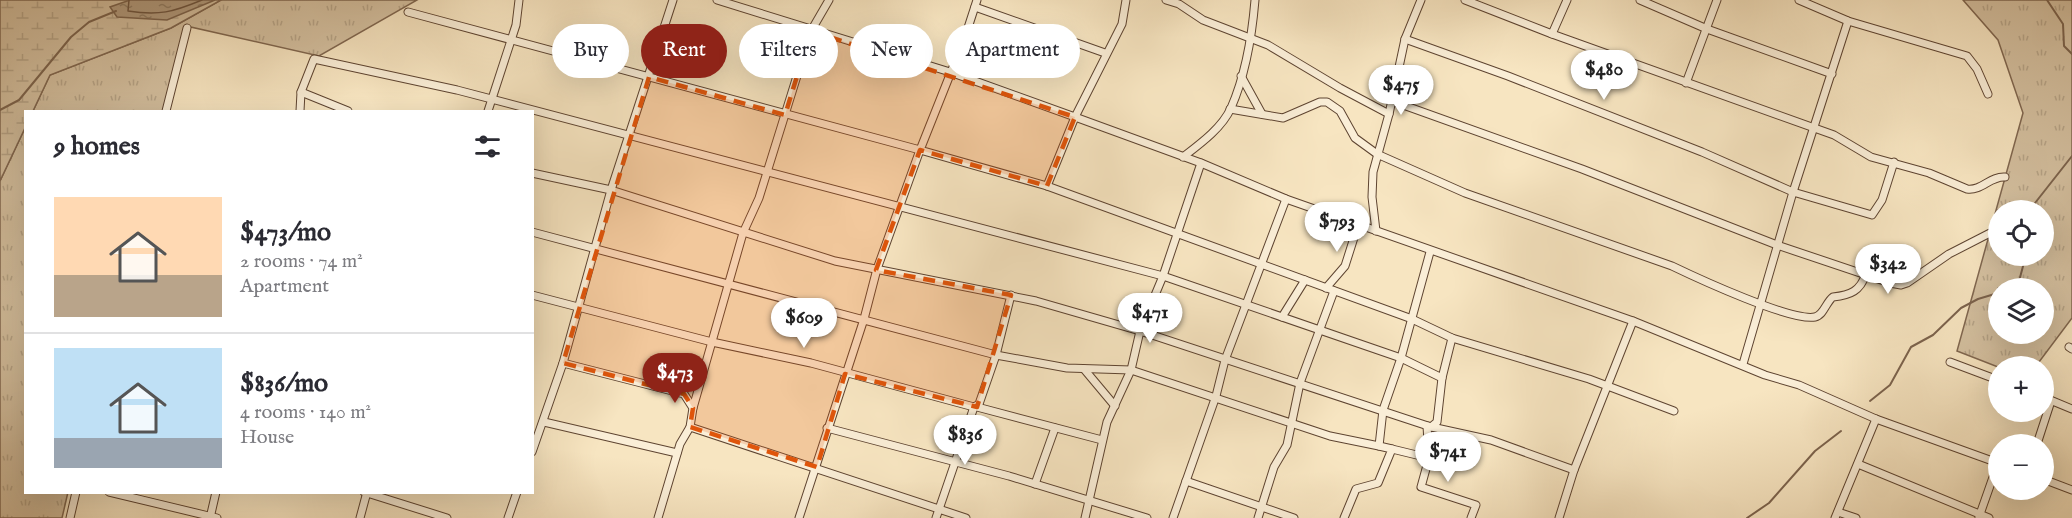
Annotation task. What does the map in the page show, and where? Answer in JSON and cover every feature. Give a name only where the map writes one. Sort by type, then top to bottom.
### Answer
[{"type":"street","points":[[488,110],[511,39],[519,0]]},
{"type":"street","points":[[666,24],[673,0]]},
{"type":"street","points":[[717,0],[792,24]]},
{"type":"street","points":[[814,24],[828,0]]},
{"type":"street","points":[[1047,186],[1075,117],[1122,24],[1126,0]]},
{"type":"street","points":[[1166,0],[1179,4],[1203,20],[1252,38],[1389,114]]},
{"type":"street","points":[[1183,157],[1215,129],[1230,109],[1252,38],[1255,0]]},
{"type":"street","points":[[1376,231],[1371,186],[1377,154],[1389,114],[1405,39],[1421,0]]},
{"type":"street","points":[[1465,0],[1813,130],[1834,135],[1871,157],[1929,172],[1967,189],[1974,190],[1992,179],[2005,177]]},
{"type":"street","points":[[1551,34],[1567,0]]},
{"type":"street","points":[[1640,0],[1707,29],[1832,74]]},
{"type":"street","points":[[1686,83],[1717,0]]},
{"type":"street","points":[[1799,0],[1848,21],[1967,56],[1977,69],[1988,94]]},
{"type":"street","points":[[968,24],[976,4],[1106,53]]},
{"type":"street","points":[[408,12],[641,75]]},
{"type":"street","points":[[1743,364],[1793,192],[1848,21]]},
{"type":"street","points":[[166,110],[187,28]]},
{"type":"street","points":[[838,38],[945,70]]},
{"type":"street","points":[[1405,39],[1508,76],[1702,152],[1793,192],[1872,215],[1882,200],[1894,162]]},
{"type":"street","points":[[300,110],[301,92],[314,59],[530,110]]},
{"type":"street","points":[[1241,76],[1262,114]]},
{"type":"street","points":[[534,447],[563,363],[611,190],[649,78]]},
{"type":"street","points":[[653,78],[1047,186],[1412,319],[1452,338],[1605,386],[1674,411]]},
{"type":"street","points":[[658,518],[678,453],[690,427],[693,408],[743,232],[759,198],[796,78]]},
{"type":"street","points":[[799,518],[864,319],[877,269],[948,78]]},
{"type":"street","points":[[967,78],[1201,163],[1286,199],[1430,252],[1633,321],[1743,364],[1765,375],[1799,385],[1876,419],[1988,459]]},
{"type":"street","points":[[301,92],[346,110]]},
{"type":"street","points":[[1392,101],[1582,169],[1777,245],[1890,283],[1901,285],[1907,283],[1949,254],[1988,235]]},
{"type":"street","points":[[1230,109],[1283,118],[1320,102],[1327,102],[1340,111],[1355,138],[1377,154],[1465,193],[1672,266],[1691,277],[1793,315],[1814,318],[1820,315],[1833,297],[1855,291],[1866,274]]},
{"type":"street","points":[[534,111],[1163,276],[1401,358],[1442,378]]},
{"type":"street","points":[[1085,518],[1091,500],[1102,440],[1131,370],[1140,332],[1163,276],[1201,163]]},
{"type":"street","points":[[534,173],[611,190],[835,261],[1011,295],[1140,332],[1427,426],[1491,440],[1574,470]]},
{"type":"street","points":[[1173,518],[1216,396],[1225,360],[1286,199]]},
{"type":"street","points":[[1326,288],[1345,266],[1358,225]]},
{"type":"street","points":[[534,233],[996,355],[1084,369],[1131,370],[1216,396],[1330,436],[1429,458]]},
{"type":"street","points":[[1379,446],[1383,410],[1401,358],[1430,252]]},
{"type":"street","points":[[1281,317],[1305,280]]},
{"type":"street","points":[[1258,518],[1274,467],[1287,445],[1300,383],[1334,291]]},
{"type":"street","points":[[936,518],[953,463],[996,355],[1011,295]]},
{"type":"street","points":[[534,296],[712,342],[811,363],[845,374],[1102,440]]},
{"type":"street","points":[[1559,518],[1605,386],[1633,321]]},
{"type":"street","points":[[1427,426],[1435,426],[1437,422],[1442,378],[1452,338]]},
{"type":"street","points":[[1950,362],[1988,376]]},
{"type":"street","points":[[563,363],[684,394],[693,408]]},
{"type":"street","points":[[1084,369],[1115,406]]},
{"type":"street","points":[[2054,402],[2072,409]]},
{"type":"street","points":[[1856,518],[1837,515],[1876,419]]},
{"type":"street","points":[[544,422],[678,453]]},
{"type":"street","points":[[1427,426],[1429,458],[1421,487],[1476,505],[1472,518]]},
{"type":"street","points":[[690,427],[966,518]]},
{"type":"street","points":[[827,428],[1035,484],[1148,518]]},
{"type":"street","points":[[1035,484],[1054,428]]},
{"type":"street","points":[[1344,518],[1356,489],[1378,483],[1392,449]]},
{"type":"street","points":[[1858,464],[1979,516],[1989,518]]},
{"type":"street","points":[[1186,481],[1262,505],[1294,518]]},
{"type":"street","points":[[2054,483],[2072,489]]},
{"type":"street","points":[[1979,516],[1988,491]]},
{"type":"street","points":[[70,518],[76,494]]},
{"type":"street","points":[[117,494],[212,517],[216,494]]},
{"type":"street","points":[[360,518],[366,494]]},
{"type":"street","points":[[372,494],[447,518]]},
{"type":"street","points":[[508,518],[516,494]]},
{"type":"highlighted area","points":[[811,31],[1075,117],[1047,186],[920,150],[876,270],[1011,295],[977,407],[845,374],[817,467],[690,427],[693,408],[684,394],[563,363],[649,77],[785,115]]},
{"type":"green space","points":[[0,0],[221,0],[171,28],[50,75],[33,110],[24,110],[24,130],[0,181]]},
{"type":"green space","points":[[221,0],[417,0],[319,56],[186,26],[163,110],[33,110],[50,75],[171,28]]},
{"type":"green space","points":[[1963,0],[2072,0],[2072,318],[2054,342],[2054,278],[1988,278],[1988,344],[2052,344],[2044,356],[1988,356],[1988,363],[1957,351],[1988,239],[1988,266],[2054,266],[2054,200],[1999,200],[2023,113],[1998,40]]},
{"type":"green space","points":[[24,130],[24,494],[68,494],[62,518],[0,518],[0,181]]},
{"type":"water","points":[[130,0],[215,0],[167,20],[117,17],[110,7]]},
{"type":"waterway","points":[[2047,0],[2063,24],[2064,46],[2072,54]]},
{"type":"waterway","points":[[0,110],[19,100],[71,37],[89,22],[116,11]]},
{"type":"waterway","points":[[2037,200],[2072,156]]},
{"type":"waterway","points":[[2020,278],[2023,266]]},
{"type":"waterway","points":[[1870,401],[1890,385],[1911,347],[1933,335],[1961,308],[1988,296]]},
{"type":"waterway","points":[[1747,518],[1769,503],[1815,451],[1841,431]]}]
